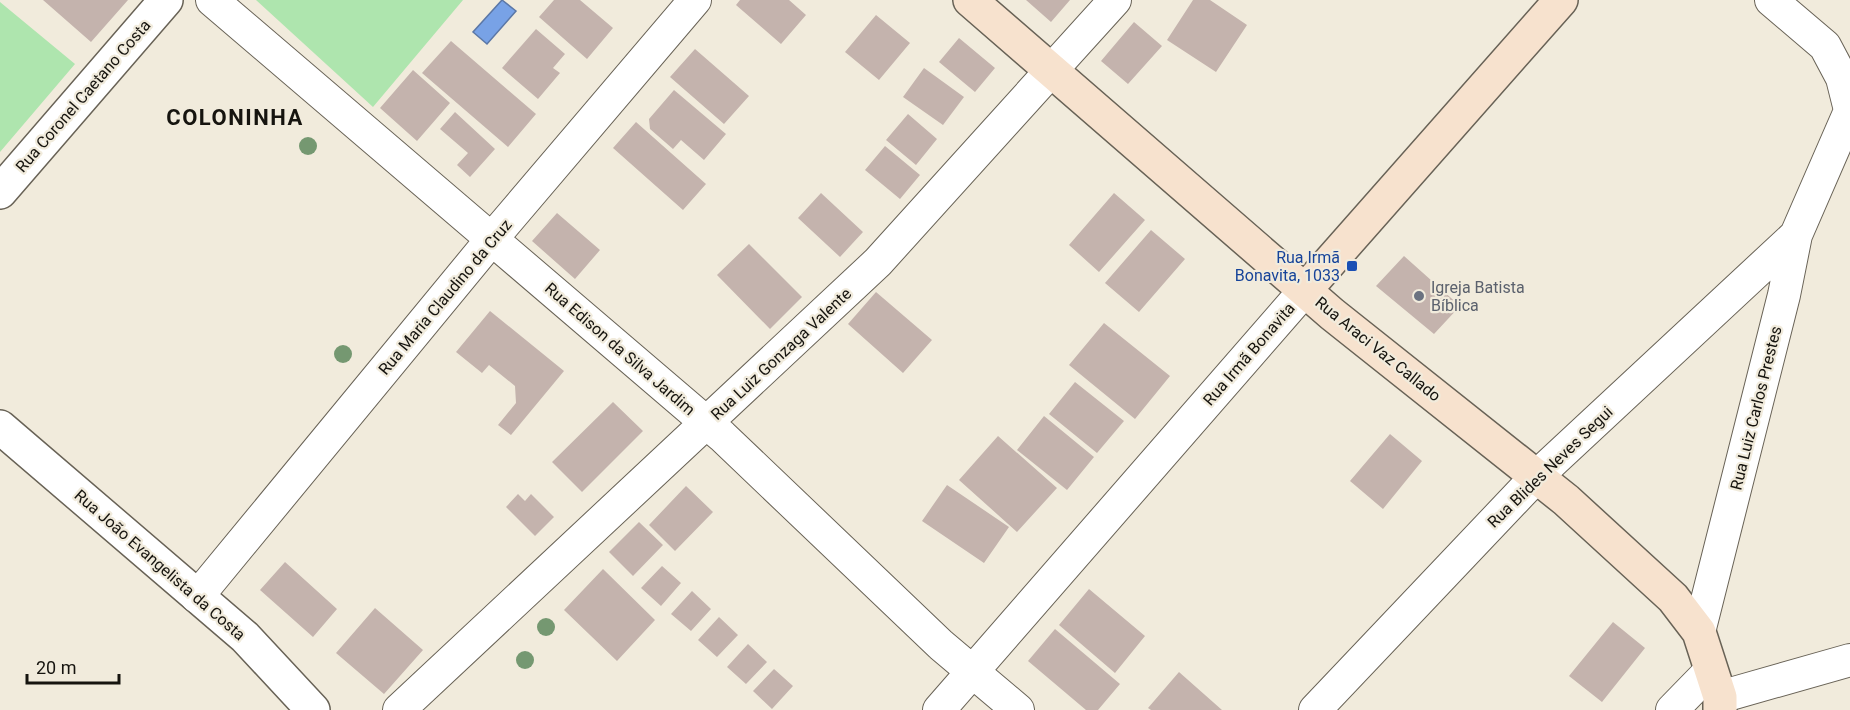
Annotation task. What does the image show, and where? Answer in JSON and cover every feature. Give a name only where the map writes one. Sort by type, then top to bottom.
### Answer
[{"type":"main road","name":"Rua Araci Vaz Callado","points":[[970,0],[1305,290],[1537,476],[1673,598],[1699,632]]},
{"type":"main road","name":"Rua Irmã Bonavita","points":[[1305,290],[1561,0]]},
{"type":"main road","points":[[1699,632],[1717,692]]},
{"type":"street","name":"Rua Coronel Caetano Costa","points":[[0,192],[166,0]]},
{"type":"street","name":"Rua Edison da Silva Jardim","points":[[212,0],[707,424],[941,645],[1018,710]]},
{"type":"street","name":"Rua Maria Claudino da Cruz","points":[[197,597],[492,240],[695,0]]},
{"type":"street","name":"Rua Luiz Gonzaga Valente","points":[[399,710],[878,262],[1115,0]]},
{"type":"street","name":"Rua Luiz Carlos Prestes","points":[[1699,632],[1781,307],[1796,235],[1850,110],[1842,78],[1826,46],[1771,0]]},
{"type":"street","name":"Rua Blides Neves Segui","points":[[1315,710],[1537,476],[1796,235]]},
{"type":"street","name":"Rua Irmã Bonavita","points":[[939,710],[1305,290]]},
{"type":"street","name":"Rua João Evangelista da Costa","points":[[0,427],[245,637],[313,710]]},
{"type":"street","points":[[1672,710],[1717,692],[1850,660]]},
{"type":"green space","points":[[256,0],[463,0],[373,107]]},
{"type":"green space","points":[[0,2],[75,64],[0,152]]},
{"type":"water","points":[[502,0],[516,11],[487,44],[473,32]]},
{"type":"building","points":[[43,0],[128,0],[91,42]]},
{"type":"building","points":[[554,0],[580,0],[613,28],[587,59],[539,17]]},
{"type":"building","points":[[740,0],[789,0],[806,15],[781,44],[736,5]]},
{"type":"building","points":[[1026,0],[1070,0],[1051,22]]},
{"type":"building","points":[[1193,0],[1210,0],[1247,25],[1216,72],[1167,40]]},
{"type":"building","points":[[876,15],[910,43],[879,80],[845,52]]},
{"type":"building","points":[[1134,22],[1162,46],[1128,84],[1101,61]]},
{"type":"building","points":[[536,29],[565,54],[553,68],[560,73],[538,99],[502,68]]},
{"type":"building","points":[[959,38],[995,68],[975,92],[939,62]]},
{"type":"building","points":[[451,41],[536,114],[508,147],[422,73]]},
{"type":"building","points":[[695,49],[749,96],[724,124],[670,77]]},
{"type":"building","points":[[924,68],[964,97],[943,125],[903,97]]},
{"type":"building","points":[[413,70],[450,103],[417,141],[380,108]]},
{"type":"building","points":[[674,90],[726,134],[704,160],[681,140],[673,149],[650,129],[649,119]]},
{"type":"building","points":[[455,112],[495,149],[470,177],[457,165],[468,153],[440,129]]},
{"type":"building","points":[[908,114],[937,139],[916,165],[886,140]]},
{"type":"building","points":[[636,122],[706,184],[683,210],[613,148]]},
{"type":"building","points":[[885,146],[920,175],[900,199],[865,170]]},
{"type":"building","points":[[821,193],[863,232],[840,257],[798,218]]},
{"type":"building","points":[[1114,193],[1145,220],[1099,272],[1069,245]]},
{"type":"building","points":[[557,213],[600,250],[575,279],[532,241]]},
{"type":"building","points":[[1151,230],[1185,259],[1139,312],[1105,283]]},
{"type":"building","points":[[749,244],[802,297],[770,329],[717,275]]},
{"type":"building","name":"Igreja Batista Bíblica","points":[[1404,256],[1460,306],[1434,334],[1376,286]]},
{"type":"building","points":[[876,292],[932,340],[903,373],[848,324]]},
{"type":"building","points":[[490,311],[564,371],[511,435],[498,425],[516,403],[515,386],[489,365],[482,373],[456,352]]},
{"type":"building","points":[[1104,323],[1170,376],[1135,419],[1069,365]]},
{"type":"building","points":[[1075,382],[1124,421],[1097,453],[1049,414]]},
{"type":"building","points":[[613,402],[643,431],[582,492],[552,462]]},
{"type":"building","points":[[1044,416],[1094,457],[1067,490],[1017,450]]},
{"type":"building","points":[[1390,434],[1422,461],[1383,509],[1350,481]]},
{"type":"building","points":[[998,436],[1057,488],[1017,532],[959,480]]},
{"type":"building","points":[[947,485],[1009,527],[984,563],[922,521]]},
{"type":"building","points":[[686,486],[713,512],[675,551],[649,525]]},
{"type":"building","points":[[518,494],[525,501],[531,494],[554,517],[535,536],[506,507]]},
{"type":"building","points":[[639,522],[663,545],[633,576],[609,552]]},
{"type":"building","points":[[285,562],[337,609],[313,637],[260,590]]},
{"type":"building","points":[[662,566],[681,583],[661,606],[641,588]]},
{"type":"building","points":[[603,569],[655,620],[617,661],[564,610]]},
{"type":"building","points":[[1089,589],[1145,636],[1115,673],[1059,625]]},
{"type":"building","points":[[692,591],[711,609],[691,631],[671,614]]},
{"type":"building","points":[[375,608],[423,650],[384,694],[336,653]]},
{"type":"building","points":[[719,617],[738,635],[717,657],[698,640]]},
{"type":"building","points":[[1613,622],[1645,648],[1602,702],[1569,676]]},
{"type":"building","points":[[1055,629],[1120,684],[1098,710],[1086,710],[1028,661]]},
{"type":"building","points":[[748,644],[767,662],[746,684],[727,667]]},
{"type":"building","points":[[774,669],[793,686],[772,709],[753,691]]},
{"type":"building","points":[[1179,672],[1222,710],[1151,710],[1148,708]]},
{"type":"place","name":"Rua Irmã Bonavita, 1033","points":[[1352,266]]},
{"type":"place","name":"Igreja Batista Bíblica","points":[[1419,296]]},
{"type":"district","name":"COLONINHA","points":[[235,117]]}]
